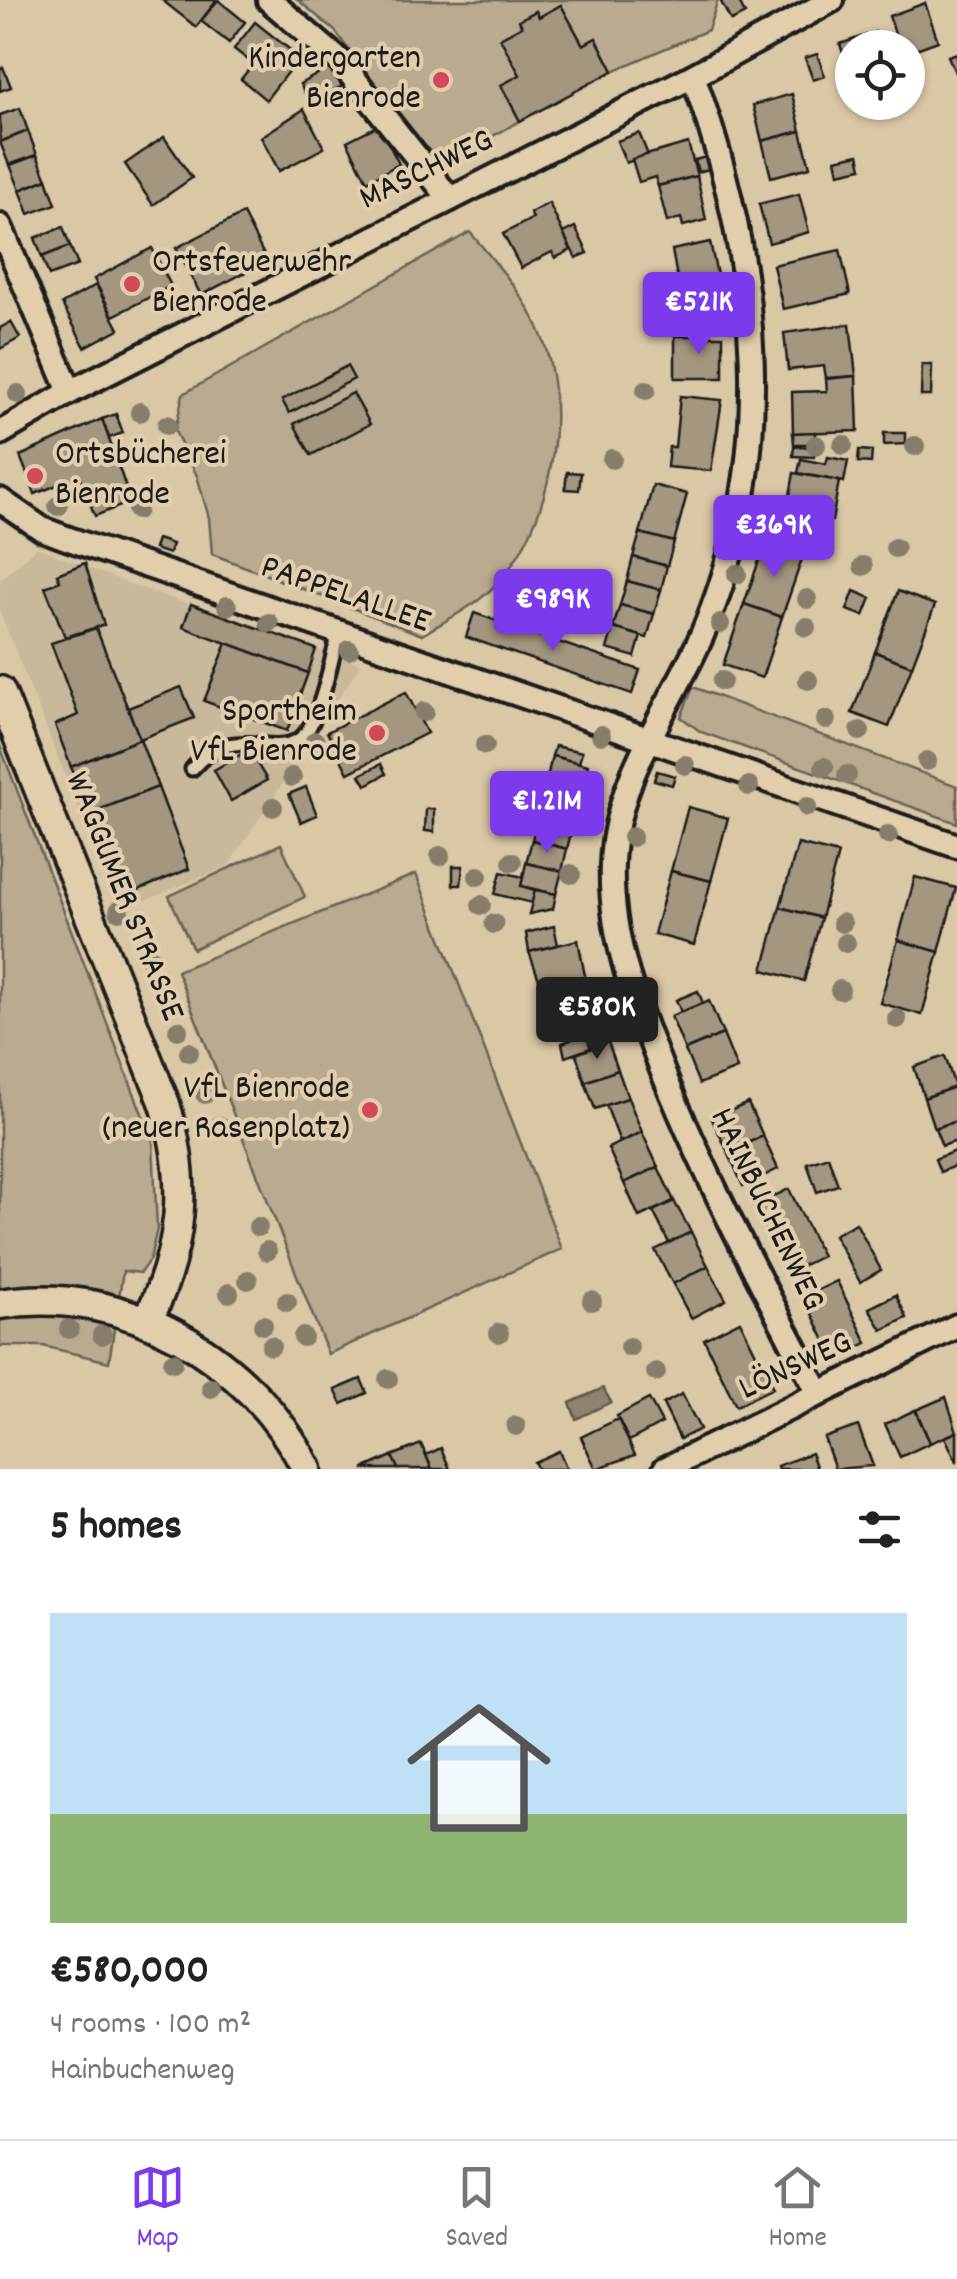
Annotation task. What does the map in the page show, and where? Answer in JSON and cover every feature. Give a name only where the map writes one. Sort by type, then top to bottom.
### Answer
[{"type":"street","points":[[269,0],[340,61],[450,199]]},
{"type":"street","name":"MASCHWEG","points":[[0,433],[70,392],[693,76],[832,0]]},
{"type":"street","name":"HAINBUCHENWEG","points":[[693,76],[719,146],[738,223],[752,335],[752,414],[738,524],[712,612],[686,672],[646,738],[615,834],[613,915],[624,966],[710,1184],[819,1394]]},
{"type":"street","points":[[0,226],[70,392]]},
{"type":"street","name":"PAPPELALLEE","points":[[0,500],[42,529],[957,846]]},
{"type":"street","name":"WAGGUMER STRASSE","points":[[0,690],[165,1104],[177,1149],[180,1228],[166,1281],[147,1322]]},
{"type":"street","points":[[0,1304],[62,1303],[147,1322],[202,1350],[245,1382],[287,1430],[307,1469]]},
{"type":"street","name":"LÖNSWEG","points":[[665,1469],[957,1326]]},
{"type":"lane","points":[[192,770],[212,750],[232,742],[285,746],[303,736],[312,720],[339,631]]},
{"type":"shaded area","name":"Kindergarten Bienrode","points":[[298,0],[718,0],[708,30],[613,71],[596,38],[583,45],[561,5],[539,17],[536,11],[520,20],[520,75],[502,86],[520,121],[435,168],[335,31]]},
{"type":"shaded area","points":[[470,232],[533,317],[554,387],[551,467],[541,506],[526,542],[505,574],[480,599],[422,635],[212,554],[209,518],[197,476],[175,431],[183,394]]},
{"type":"shaded area","points":[[37,547],[124,582],[361,664],[228,866],[119,911],[0,612],[0,580]]},
{"type":"shaded area","points":[[693,687],[957,786],[957,823],[701,732],[681,717]]},
{"type":"shaded area","points":[[0,746],[153,1142],[157,1229],[150,1259],[140,1273],[123,1271],[109,1362],[43,1346],[0,1346]]},
{"type":"shaded area","points":[[281,844],[305,897],[193,949],[169,896]]},
{"type":"shaded area","name":"VfL Bienrode (neuer Rasenplatz)","points":[[416,874],[562,1249],[328,1354],[177,971]]},
{"type":"shaded area","points":[[603,1388],[611,1402],[576,1419],[570,1403]]},
{"type":"building","points":[[162,0],[217,0],[196,27]]},
{"type":"building","points":[[218,0],[245,22],[229,43],[201,21]]},
{"type":"building","points":[[720,0],[738,0],[745,14],[731,21]]},
{"type":"building","points":[[925,3],[938,41],[925,46],[925,30],[894,30],[889,16]]},
{"type":"building","points":[[561,5],[583,45],[596,38],[613,71],[520,121],[501,85],[520,75],[500,38],[522,26],[519,20],[536,11],[539,17]]},
{"type":"building","points":[[255,22],[299,57],[266,100],[241,79],[253,64],[234,49]]},
{"type":"building","points":[[957,53],[957,77],[948,56]]},
{"type":"building","points":[[817,54],[825,76],[813,80],[805,58]]},
{"type":"building","points":[[332,66],[346,84],[310,103],[300,84]]},
{"type":"building","points":[[3,67],[11,87],[0,91],[0,69]]},
{"type":"building","points":[[792,94],[801,131],[762,141],[753,105]]},
{"type":"building","points":[[20,108],[28,131],[0,142],[0,115]]},
{"type":"building","points":[[304,109],[324,148],[279,171],[261,137]]},
{"type":"building","points":[[379,125],[399,164],[367,181],[347,141]]},
{"type":"building","points":[[28,131],[37,155],[9,165],[0,142]]},
{"type":"building","points":[[801,131],[810,167],[771,177],[762,141]]},
{"type":"building","points":[[639,133],[648,155],[626,163],[617,141]]},
{"type":"building","points":[[164,137],[192,178],[153,205],[125,164]]},
{"type":"building","points":[[688,143],[697,176],[658,186],[655,177],[639,182],[632,159]]},
{"type":"building","points":[[859,154],[862,168],[839,173],[836,159]]},
{"type":"building","points":[[37,155],[47,179],[20,190],[10,165]]},
{"type":"building","points":[[706,157],[709,169],[698,172],[695,160]]},
{"type":"building","points":[[697,176],[706,220],[683,226],[681,218],[667,222],[658,186]]},
{"type":"building","points":[[47,179],[56,204],[29,214],[20,190]]},
{"type":"building","points":[[799,194],[809,232],[769,243],[759,204]]},
{"type":"building","points":[[549,203],[571,250],[555,258],[552,252],[521,268],[503,234],[533,218],[530,213]]},
{"type":"building","points":[[243,214],[267,261],[201,295],[176,248]]},
{"type":"building","points":[[63,227],[70,246],[42,257],[35,238]]},
{"type":"building","points":[[575,227],[588,253],[576,258],[563,233]]},
{"type":"building","points":[[710,242],[717,275],[678,283],[672,250]]},
{"type":"building","points":[[70,246],[78,265],[49,276],[42,257]]},
{"type":"building","points":[[152,248],[171,286],[113,316],[94,279]]},
{"type":"building","points":[[840,250],[850,294],[783,309],[773,265]]},
{"type":"building","points":[[698,279],[705,316],[676,322],[669,286]]},
{"type":"building","points":[[96,285],[119,329],[85,347],[62,304]]},
{"type":"building","points":[[11,322],[20,338],[0,349],[0,328]]},
{"type":"building","points":[[850,324],[856,376],[826,378],[824,366],[788,370],[784,333]]},
{"type":"building","points":[[675,336],[723,336],[723,378],[675,378]]},
{"type":"building","points":[[922,365],[932,365],[931,396],[921,396]]},
{"type":"building","points":[[347,366],[354,379],[289,413],[282,400]]},
{"type":"building","points":[[856,376],[858,431],[793,433],[792,392],[827,391],[826,379]]},
{"type":"building","points":[[353,393],[370,424],[311,455],[294,424]]},
{"type":"building","points":[[680,396],[722,400],[711,471],[667,467],[669,447],[675,447]]},
{"type":"building","points":[[116,414],[123,433],[109,438],[102,419]]},
{"type":"building","points":[[102,419],[131,502],[95,516],[79,476],[35,494],[20,456]]},
{"type":"building","points":[[815,432],[815,444],[794,444],[793,433]]},
{"type":"building","points":[[884,433],[905,433],[905,444],[884,445]]},
{"type":"building","points":[[794,446],[814,447],[814,457],[793,456]]},
{"type":"building","points":[[859,450],[872,451],[871,463],[858,462]]},
{"type":"building","points":[[828,457],[848,461],[844,482],[798,473],[801,459],[826,464]]},
{"type":"building","points":[[567,472],[581,473],[579,490],[565,489]]},
{"type":"building","points":[[794,473],[839,481],[832,521],[787,512]]},
{"type":"building","points":[[653,485],[687,494],[674,542],[640,533]]},
{"type":"building","points":[[640,533],[674,542],[667,566],[633,557]]},
{"type":"building","points":[[157,539],[172,544],[169,554],[154,549]]},
{"type":"building","points":[[765,543],[803,556],[782,617],[744,604]]},
{"type":"building","points":[[633,557],[667,566],[661,590],[627,581]]},
{"type":"building","points":[[85,563],[104,625],[65,637],[45,587],[60,581],[57,574]]},
{"type":"building","points":[[627,581],[661,590],[654,614],[620,605]]},
{"type":"building","points":[[854,591],[871,598],[864,616],[847,610]]},
{"type":"building","points":[[898,591],[935,605],[912,666],[875,652]]},
{"type":"building","points":[[191,604],[316,649],[308,673],[183,627]]},
{"type":"building","points":[[744,604],[782,617],[762,678],[723,665]]},
{"type":"building","points":[[620,605],[654,614],[647,638],[613,628]]},
{"type":"building","points":[[474,613],[640,670],[632,694],[466,637]]},
{"type":"building","points":[[96,628],[140,739],[71,767],[55,725],[78,715],[51,643]]},
{"type":"building","points":[[613,628],[641,636],[635,657],[607,649]]},
{"type":"building","points":[[227,643],[308,673],[287,731],[204,701]]},
{"type":"building","points":[[875,652],[912,666],[889,727],[852,713]]},
{"type":"building","points":[[181,687],[194,718],[140,739],[128,708]]},
{"type":"building","name":"Sportheim VfL Bienrode","points":[[406,692],[427,733],[348,773],[327,732]]},
{"type":"building","points":[[140,739],[158,787],[91,813],[71,767]]},
{"type":"building","points":[[555,746],[582,752],[579,763],[552,756]]},
{"type":"building","points":[[249,750],[267,780],[231,801],[214,770]]},
{"type":"building","points":[[552,756],[588,765],[583,787],[547,778]]},
{"type":"building","points":[[381,764],[386,774],[366,785],[360,775]]},
{"type":"building","points":[[657,771],[675,776],[672,785],[654,780]]},
{"type":"building","points":[[547,778],[583,787],[577,808],[542,799]]},
{"type":"building","points":[[158,787],[189,869],[124,896],[91,813]]},
{"type":"building","points":[[306,787],[317,815],[301,822],[289,794]]},
{"type":"building","points":[[542,799],[577,808],[572,829],[537,820]]},
{"type":"building","points":[[688,807],[728,818],[711,881],[671,871]]},
{"type":"building","points":[[426,809],[434,809],[434,832],[425,831]]},
{"type":"building","points":[[537,820],[572,829],[567,849],[532,840]]},
{"type":"building","points":[[532,840],[567,849],[562,871],[526,863]]},
{"type":"building","points":[[798,844],[838,854],[821,918],[780,907]]},
{"type":"building","points":[[526,863],[562,871],[556,894],[521,886]]},
{"type":"building","points":[[453,866],[463,866],[461,885],[453,885]]},
{"type":"building","points":[[671,871],[711,881],[694,945],[654,934]]},
{"type":"building","points":[[501,872],[523,877],[521,886],[535,890],[532,903],[495,894]]},
{"type":"building","points":[[915,877],[956,888],[939,952],[898,940]]},
{"type":"building","points":[[535,890],[556,894],[553,909],[529,914]]},
{"type":"building","points":[[780,907],[821,918],[804,981],[763,970]]},
{"type":"building","points":[[554,926],[558,945],[529,952],[526,933]]},
{"type":"building","points":[[578,940],[587,986],[545,996],[529,952]]},
{"type":"building","points":[[898,940],[939,952],[922,1015],[880,1003]]},
{"type":"building","points":[[597,983],[602,1005],[581,1009],[577,988]]},
{"type":"building","points":[[698,991],[703,1003],[681,1012],[676,1000]]},
{"type":"building","points":[[709,1001],[723,1034],[685,1050],[671,1016]]},
{"type":"building","points":[[586,1034],[591,1048],[565,1057],[562,1043]]},
{"type":"building","points":[[723,1034],[737,1069],[699,1084],[685,1050]]},
{"type":"building","points":[[608,1042],[618,1070],[585,1082],[576,1054]]},
{"type":"building","points":[[945,1056],[955,1087],[924,1098],[914,1067]]},
{"type":"building","points":[[618,1070],[628,1098],[595,1109],[585,1082]]},
{"type":"building","points":[[955,1087],[957,1121],[934,1128],[924,1098]]},
{"type":"building","points":[[628,1098],[642,1132],[620,1142],[606,1105]]},
{"type":"building","points":[[748,1103],[763,1136],[728,1152],[712,1119]]},
{"type":"building","points":[[957,1121],[957,1141],[942,1146],[935,1128]]},
{"type":"building","points":[[642,1132],[658,1167],[624,1183],[608,1148]]},
{"type":"building","points":[[763,1136],[778,1169],[743,1186],[728,1152]]},
{"type":"building","points":[[957,1150],[957,1165],[940,1172],[935,1159]]},
{"type":"building","points":[[828,1156],[838,1185],[817,1192],[807,1163]]},
{"type":"building","points":[[658,1167],[674,1201],[639,1217],[624,1183]]},
{"type":"building","points":[[789,1189],[822,1256],[787,1273],[754,1206]]},
{"type":"building","points":[[674,1201],[691,1232],[669,1243],[653,1211]]},
{"type":"building","points":[[856,1223],[881,1270],[860,1282],[834,1235]]},
{"type":"building","points":[[691,1232],[708,1266],[673,1284],[655,1250]]},
{"type":"building","points":[[708,1266],[726,1300],[691,1318],[673,1284]]},
{"type":"building","points":[[837,1281],[867,1343],[834,1359],[804,1297]]},
{"type":"building","points":[[896,1295],[907,1318],[882,1330],[869,1308]]},
{"type":"building","points":[[740,1321],[773,1388],[736,1406],[704,1339]]},
{"type":"building","points":[[361,1379],[367,1393],[342,1404],[335,1390]]},
{"type":"building","points":[[682,1394],[700,1429],[680,1439],[663,1404]]},
{"type":"building","points":[[946,1397],[957,1432],[930,1443],[916,1410]]},
{"type":"building","points":[[649,1399],[662,1423],[629,1441],[617,1416]]},
{"type":"building","points":[[915,1410],[930,1443],[900,1457],[885,1424]]},
{"type":"building","points":[[618,1419],[635,1455],[596,1469],[581,1437]]},
{"type":"building","points":[[858,1426],[873,1466],[835,1469],[824,1438]]},
{"type":"building","points":[[957,1432],[957,1463],[945,1437]]},
{"type":"building","points":[[421,1444],[432,1469],[398,1469],[392,1456]]},
{"type":"building","points":[[441,1448],[450,1469],[432,1469],[426,1455]]},
{"type":"building","points":[[559,1451],[567,1469],[538,1469],[534,1462]]},
{"type":"building","points":[[811,1453],[817,1469],[778,1469],[777,1466]]},
{"type":"building","points":[[392,1456],[398,1469],[363,1469]]},
{"type":"place","name":"Kindergarten Bienrode","points":[[441,80]]},
{"type":"place","name":"Ortsfeuerwehr Bienrode","points":[[132,284]]},
{"type":"place","name":"Ortsbücherei Bienrode","points":[[35,476]]},
{"type":"place","name":"Sportheim VfL Bienrode","points":[[377,733]]},
{"type":"place","name":"VfL Bienrode (neuer Rasenplatz)","points":[[370,1110]]}]
